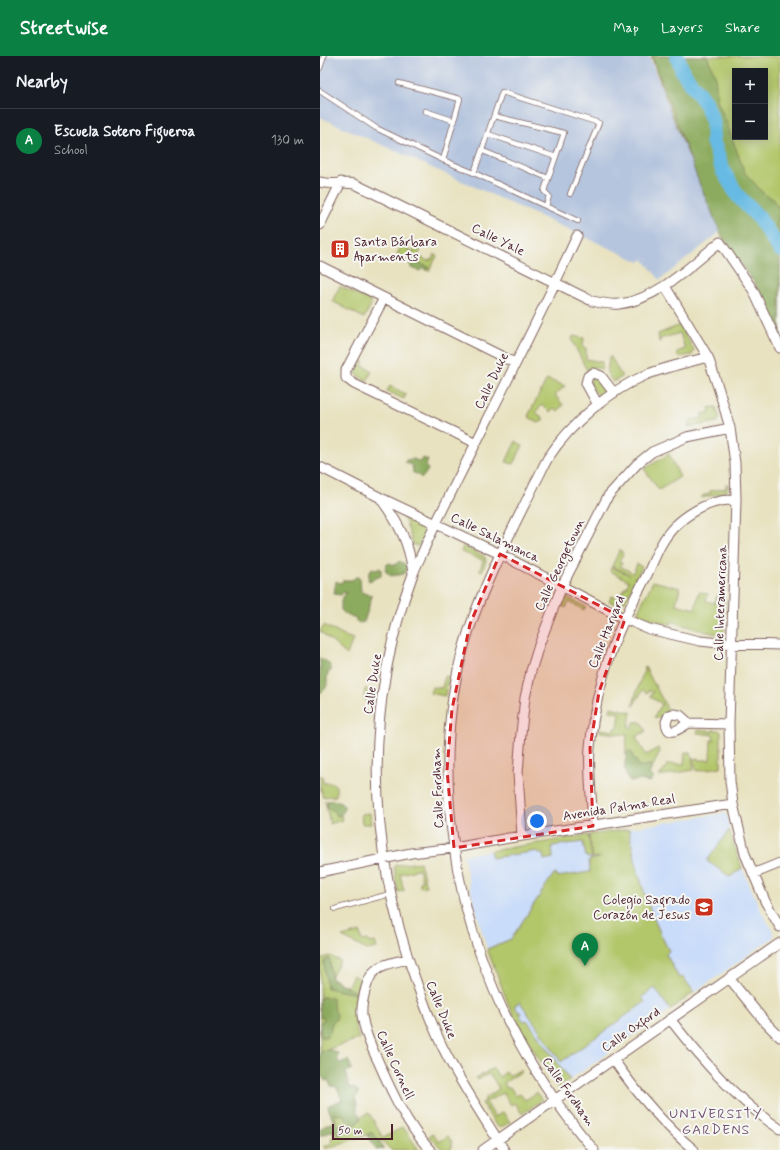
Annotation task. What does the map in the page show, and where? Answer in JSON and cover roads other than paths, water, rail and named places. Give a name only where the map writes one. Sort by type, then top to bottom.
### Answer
[{"type":"street","name":"Calle Yale","points":[[320,182],[327,184],[346,182],[357,185],[592,301],[618,304],[641,299],[665,286],[720,242],[753,290],[780,348]]},
{"type":"street","points":[[320,225],[341,182]]},
{"type":"street","name":"Calle Duke","points":[[504,1150],[464,1088],[442,1046],[427,1012],[398,929],[383,858],[378,812],[378,737],[384,682],[394,634],[413,573],[577,236]]},
{"type":"street","points":[[320,266],[515,364]]},
{"type":"street","name":"Calle Interamericana","points":[[665,286],[708,357],[730,428],[735,463],[736,500],[733,644],[729,724],[730,782],[733,804],[740,834],[753,874],[765,901],[780,927]]},
{"type":"street","points":[[384,298],[346,370],[346,378],[354,384],[476,443]]},
{"type":"street","name":"Calle Fordham","points":[[594,1150],[575,1128],[521,1046],[494,990],[469,921],[454,848],[449,800],[447,770],[452,709],[460,658],[479,599],[548,458],[577,423],[614,393],[649,374],[708,357]]},
{"type":"street","points":[[598,405],[586,383],[588,376],[593,373],[601,376],[614,393]]},
{"type":"street","name":"Calle Georgetown","points":[[522,836],[518,773],[521,733],[526,698],[531,671],[539,645],[562,586],[608,496],[637,464],[652,452],[687,437],[730,428]]},
{"type":"street","name":"Calle Salamanca","points":[[320,467],[381,498],[500,554],[625,619],[650,629],[700,641],[733,644],[780,645]]},
{"type":"street","points":[[381,498],[401,529],[408,548],[413,573]]},
{"type":"street","name":"Calle Harvard","points":[[593,826],[590,748],[599,692],[613,646],[663,541],[673,528],[693,512],[705,506],[721,501],[736,500]]},
{"type":"street","points":[[690,723],[729,724]]},
{"type":"street","name":"Avenida Palma Real","points":[[320,872],[411,853],[454,848],[522,836],[733,804]]},
{"type":"street","points":[[753,874],[780,863]]},
{"type":"street","name":"Calle Oxford","points":[[497,1140],[780,943]]},
{"type":"street","name":"Calle Cornell","points":[[408,958],[383,966],[372,974],[364,996],[362,1014],[367,1036],[382,1071],[410,1124],[419,1138],[430,1150]]},
{"type":"street","points":[[729,978],[765,1022],[780,1037]]},
{"type":"street","points":[[670,1019],[713,1072],[746,1103],[780,1129]]},
{"type":"street","points":[[613,1059],[642,1098],[663,1121],[694,1150]]},
{"type":"street","points":[[483,1150],[497,1140]]},
{"type":"lane","points":[[320,68],[324,56]]},
{"type":"lane","points":[[399,83],[460,99],[443,160]]},
{"type":"lane","points":[[320,91],[376,128],[443,160],[578,220]]},
{"type":"lane","points":[[474,173],[502,92],[599,123],[570,194]]},
{"type":"lane","points":[[425,111],[455,121]]},
{"type":"lane","points":[[494,116],[564,133],[544,192],[549,196],[546,206]]},
{"type":"lane","points":[[488,134],[556,157]]},
{"type":"lane","points":[[482,151],[548,178]]},
{"type":"lane","points":[[335,909],[390,894]]},
{"type":"waterway","points":[[677,56],[683,72],[706,104],[713,122],[713,142],[723,171],[738,196],[759,218],[780,250]]},
{"type":"place","name":"Santa Bárbara Aparments","points":[[340,249]]},
{"type":"place","name":"Colegio Sagrado Corazón de Jesus","points":[[704,907]]},
{"type":"place","name":"Escuela Sotero Figueroa","points":[[585,966]]},
{"type":"district","name":"UNIVERSITY GARDENS","points":[[716,1122]]}]
